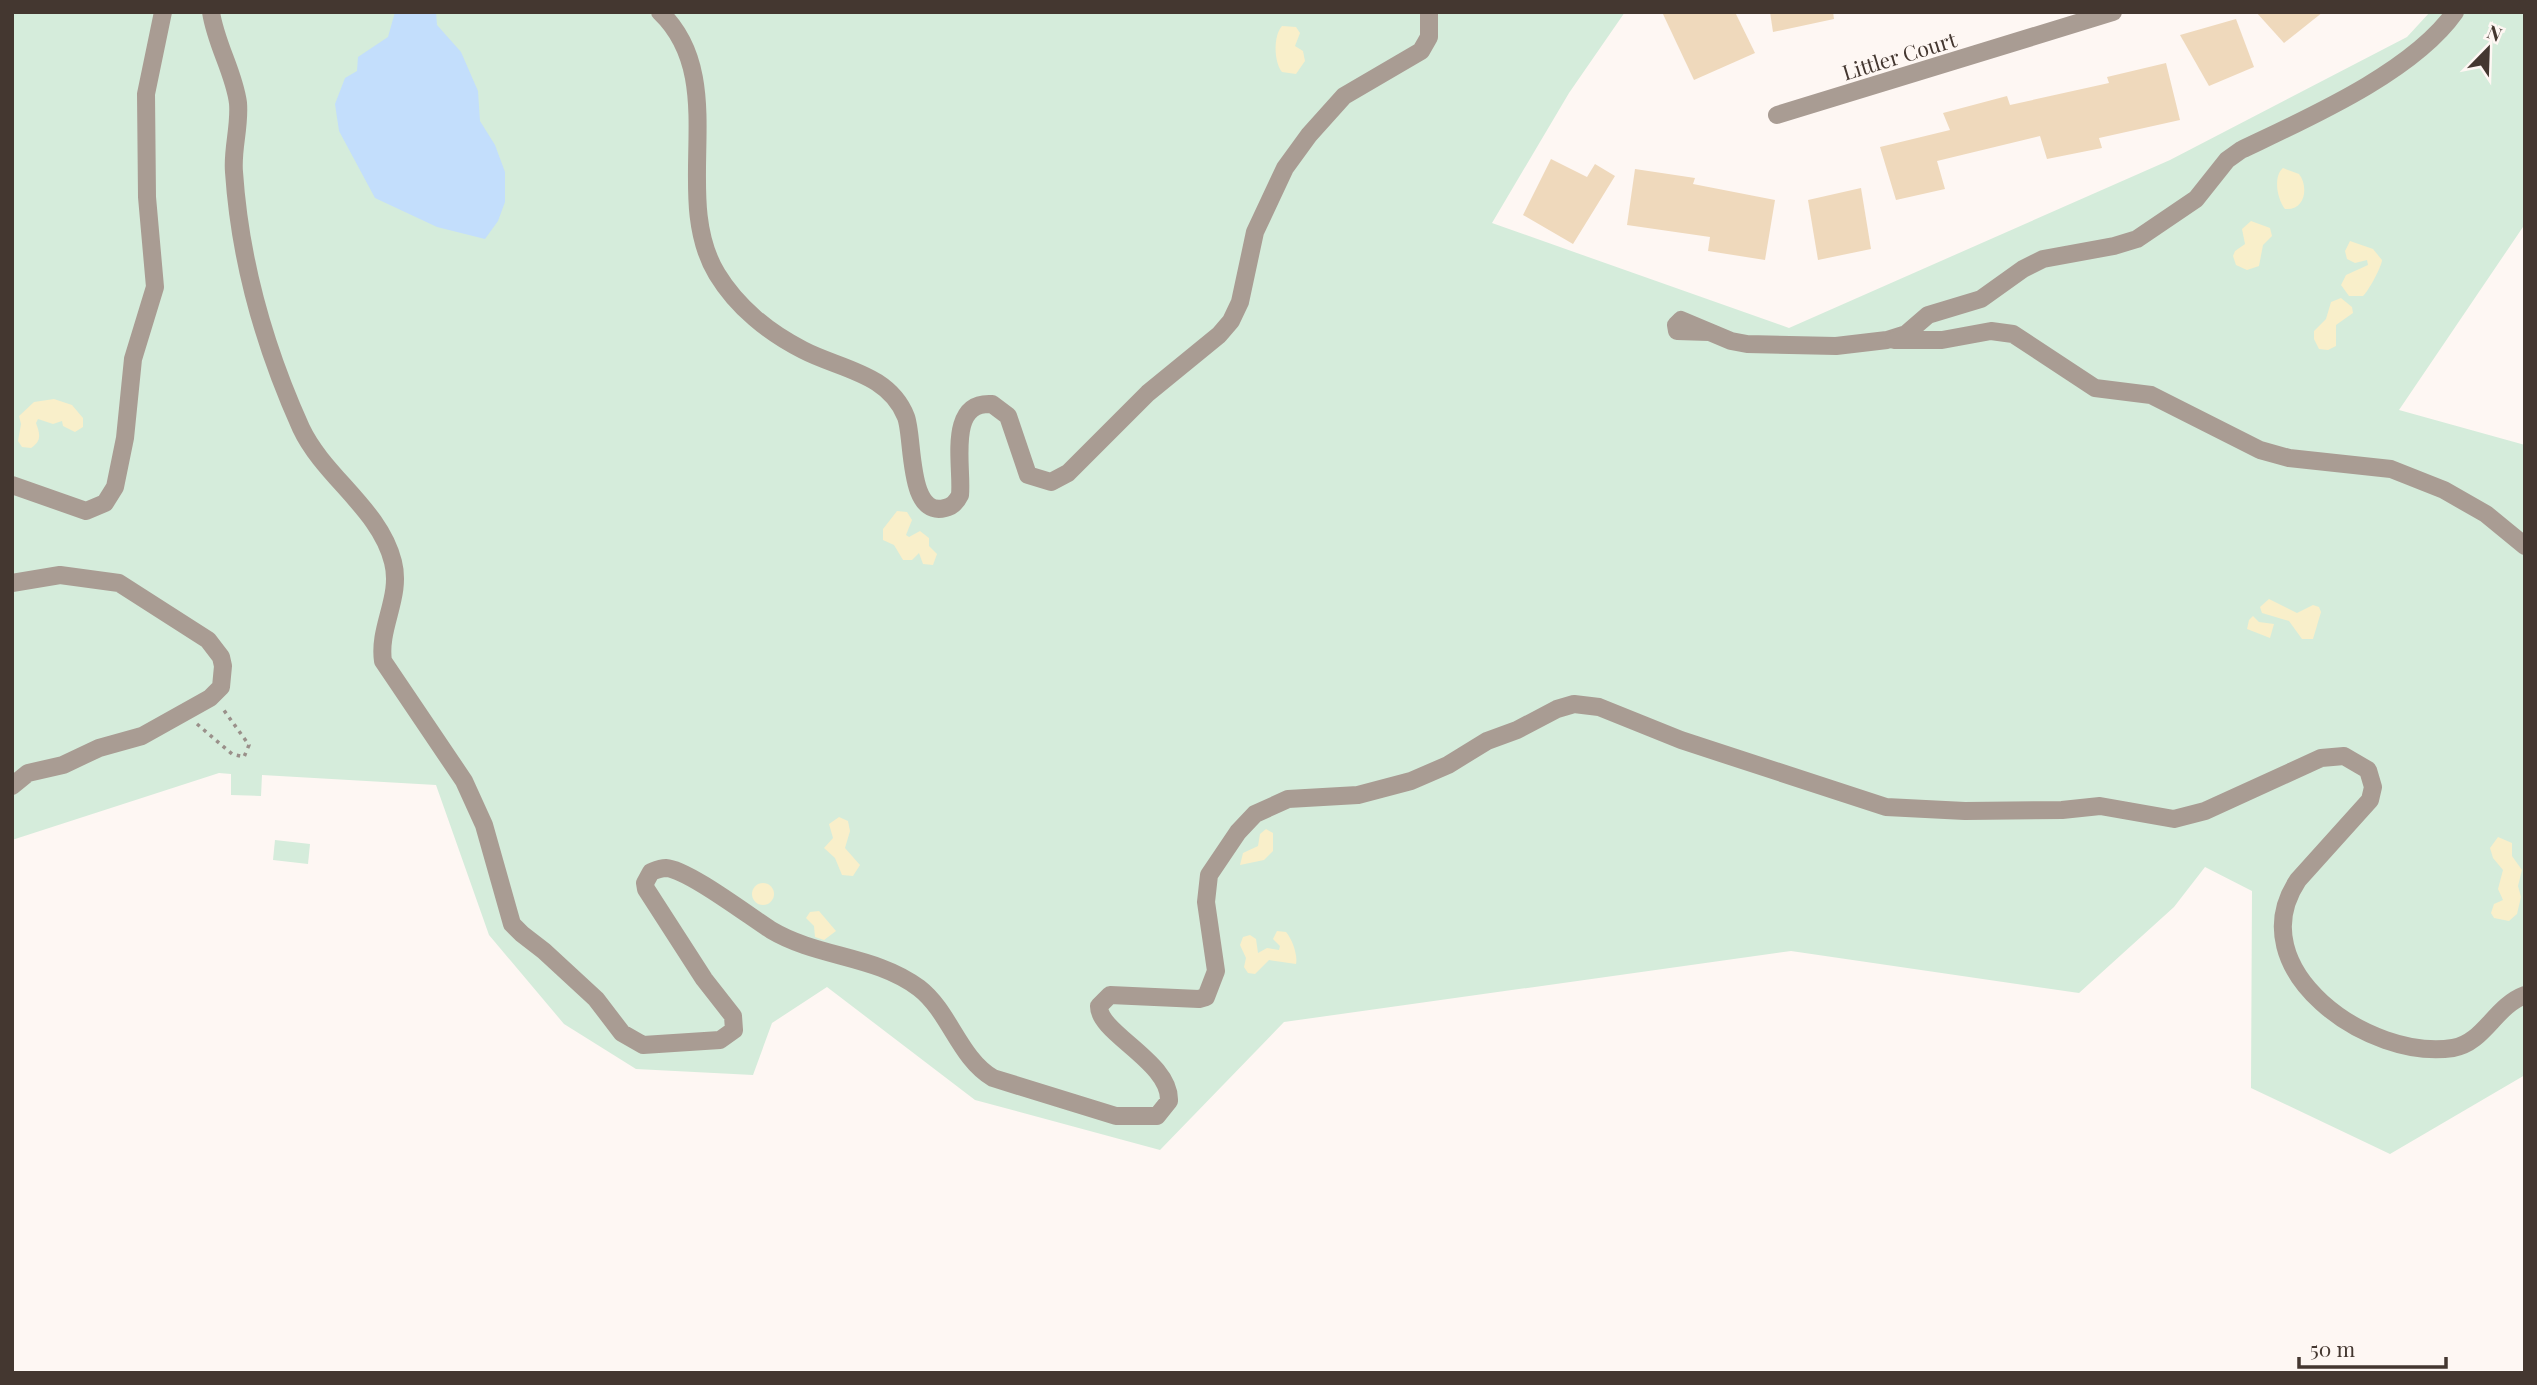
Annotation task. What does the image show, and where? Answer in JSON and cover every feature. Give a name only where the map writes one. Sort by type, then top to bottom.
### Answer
[{"type":"street","points":[[12,485],[86,512],[106,503],[115,487],[125,438],[134,359],[155,287],[147,197],[146,94],[163,12]]},
{"type":"street","points":[[211,12],[216,40],[238,102],[233,164],[236,200],[252,289],[269,353],[313,451],[374,523],[394,565],[394,597],[381,642],[383,661],[469,791],[484,825],[513,924],[596,999],[622,1033],[643,1045],[720,1040],[734,1030],[733,1016],[704,979],[646,889],[651,873],[666,868],[682,872],[737,909],[802,946],[873,964],[912,983],[935,1003],[976,1065],[993,1077],[1116,1116],[1157,1116],[1169,1101],[1166,1084],[1118,1032],[1103,1021],[1099,1006],[1110,995],[1199,999],[1206,997],[1216,971],[1206,887],[1209,875],[1249,820],[1265,808],[1287,799],[1358,795],[1411,781],[1448,765],[1487,741],[1574,704],[1600,707],[1681,740],[1869,804],[1907,809],[2045,810],[2100,806],[2174,819],[2205,811],[2314,760],[2344,756],[2368,770],[2373,793],[2366,807],[2298,880],[2290,892],[2283,914],[2289,952],[2309,990],[2335,1015],[2367,1032],[2398,1045],[2431,1049],[2469,1043],[2501,1010],[2525,995]]},
{"type":"street","points":[[660,12],[679,33],[689,62],[697,111],[697,218],[704,247],[717,274],[746,309],[768,330],[813,355],[864,374],[897,401],[909,426],[919,495],[928,506],[943,509],[954,504],[960,495],[960,431],[965,416],[975,407],[992,404],[1005,412],[1028,475],[1044,482],[1055,481],[1089,454],[1148,393],[1219,335],[1231,321],[1240,302],[1255,232],[1285,168],[1343,96],[1420,51],[1429,37],[1429,12]]},
{"type":"street","name":"Littler Court","points":[[1777,115],[2113,12]]},
{"type":"street","points":[[1886,340],[1906,334],[1928,315],[1981,299],[2043,258],[2114,246],[2148,233],[2196,199],[2227,160],[2241,150],[2395,69],[2424,47],[2455,12]]},
{"type":"street","points":[[1709,332],[1731,341],[1759,345],[1836,346],[1886,340],[1942,340],[1992,331],[2013,334],[2095,388],[2151,396],[2260,450],[2289,458],[2391,469],[2444,489],[2486,514],[2525,546]]},
{"type":"street","points":[[12,583],[37,577],[72,576],[108,581],[130,588],[208,640],[221,657],[223,666],[223,680],[210,698],[142,736],[99,748],[63,765],[28,773],[12,786]]},
{"type":"path","points":[[178,714],[206,731],[232,754],[244,757],[249,745],[228,720],[218,690]]},
{"type":"green space","points":[[12,12],[1625,12],[1569,93],[1492,223],[1789,328],[2170,160],[2407,37],[2430,12],[2525,12],[2525,224],[2399,410],[2525,445],[2525,1075],[2390,1154],[2251,1088],[2252,891],[2205,867],[2174,907],[2079,993],[1791,951],[1284,1022],[1160,1150],[975,1100],[827,987],[772,1023],[753,1075],[636,1069],[564,1024],[489,935],[436,785],[262,775],[261,796],[231,795],[231,774],[219,773],[12,840]]},
{"type":"green space","points":[[275,840],[310,844],[308,864],[273,860]]},
{"type":"sand","points":[[1282,26],[1296,27],[1300,33],[1295,46],[1303,51],[1305,61],[1296,74],[1282,72],[1277,62],[1276,42]]},
{"type":"sand","points":[[2283,168],[2299,174],[2304,185],[2301,202],[2292,209],[2285,209],[2278,194],[2278,176]]},
{"type":"sand","points":[[2251,221],[2270,228],[2272,236],[2263,245],[2259,266],[2247,270],[2236,265],[2233,256],[2235,251],[2245,244],[2242,229]]},
{"type":"sand","points":[[2350,241],[2373,249],[2382,260],[2363,296],[2349,296],[2341,285],[2346,275],[2368,265],[2367,260],[2355,263],[2347,259],[2345,251]]},
{"type":"sand","points":[[2341,298],[2352,307],[2353,313],[2336,325],[2336,346],[2328,350],[2319,349],[2314,339],[2314,331],[2326,319],[2331,302]]},
{"type":"sand","points":[[54,399],[72,405],[83,418],[83,427],[75,432],[63,426],[62,421],[53,424],[38,419],[37,443],[31,448],[22,447],[18,441],[21,424],[19,416],[34,402]]},
{"type":"sand","points":[[897,511],[907,512],[912,520],[906,535],[909,537],[920,531],[929,538],[929,546],[937,554],[933,565],[923,564],[919,553],[912,560],[903,560],[894,545],[883,540],[883,529]]},
{"type":"sand","points":[[2269,599],[2297,613],[2313,605],[2319,607],[2321,612],[2313,639],[2302,639],[2289,621],[2262,613],[2260,607]]},
{"type":"sand","points":[[2253,616],[2259,622],[2274,624],[2270,638],[2247,629]]},
{"type":"sand","points":[[839,817],[848,821],[850,831],[845,848],[860,865],[853,876],[842,875],[835,858],[824,848],[833,838],[829,824]]},
{"type":"sand","points":[[1266,829],[1273,833],[1273,851],[1264,860],[1240,865],[1243,853],[1258,846],[1260,834]]},
{"type":"sand","points":[[2498,837],[2512,843],[2512,856],[2522,870],[2518,886],[2521,897],[2517,914],[2509,921],[2494,918],[2491,913],[2494,904],[2503,900],[2498,889],[2503,870],[2493,858],[2490,848]]},
{"type":"sand","points":[[763,883],[771,886],[774,894],[771,902],[763,905],[755,902],[752,894],[755,886]]},
{"type":"sand","points":[[819,911],[836,931],[824,940],[815,937],[814,926],[806,918],[810,912]]},
{"type":"sand","points":[[1277,931],[1286,932],[1295,952],[1296,964],[1269,960],[1255,974],[1248,973],[1244,967],[1246,958],[1240,945],[1243,937],[1250,935],[1256,939],[1258,953],[1267,948],[1279,950],[1280,946],[1273,939]]},
{"type":"water","points":[[395,12],[436,12],[437,25],[461,52],[478,91],[480,121],[495,145],[505,172],[505,202],[498,221],[485,239],[437,227],[375,198],[339,131],[335,104],[345,78],[357,71],[358,57],[388,37]]},
{"type":"building","points":[[1662,12],[1735,12],[1755,53],[1694,80]]},
{"type":"building","points":[[1770,12],[1833,12],[1834,19],[1773,32]]},
{"type":"building","points":[[2256,12],[2323,12],[2284,43]]},
{"type":"building","points":[[2236,19],[2254,67],[2209,86],[2180,35]]},
{"type":"building","points":[[2166,63],[2180,120],[2099,138],[2102,148],[2047,159],[2040,136],[1937,161],[1945,189],[1896,200],[1880,147],[1950,130],[1943,113],[2007,96],[2010,105],[2109,83],[2107,77]]},
{"type":"building","points":[[1551,159],[1587,177],[1595,164],[1615,176],[1573,244],[1523,215]]},
{"type":"building","points":[[1635,169],[1695,178],[1693,184],[1775,200],[1765,260],[1708,251],[1710,237],[1627,225]]},
{"type":"building","points":[[1861,188],[1871,249],[1818,260],[1808,200]]}]
